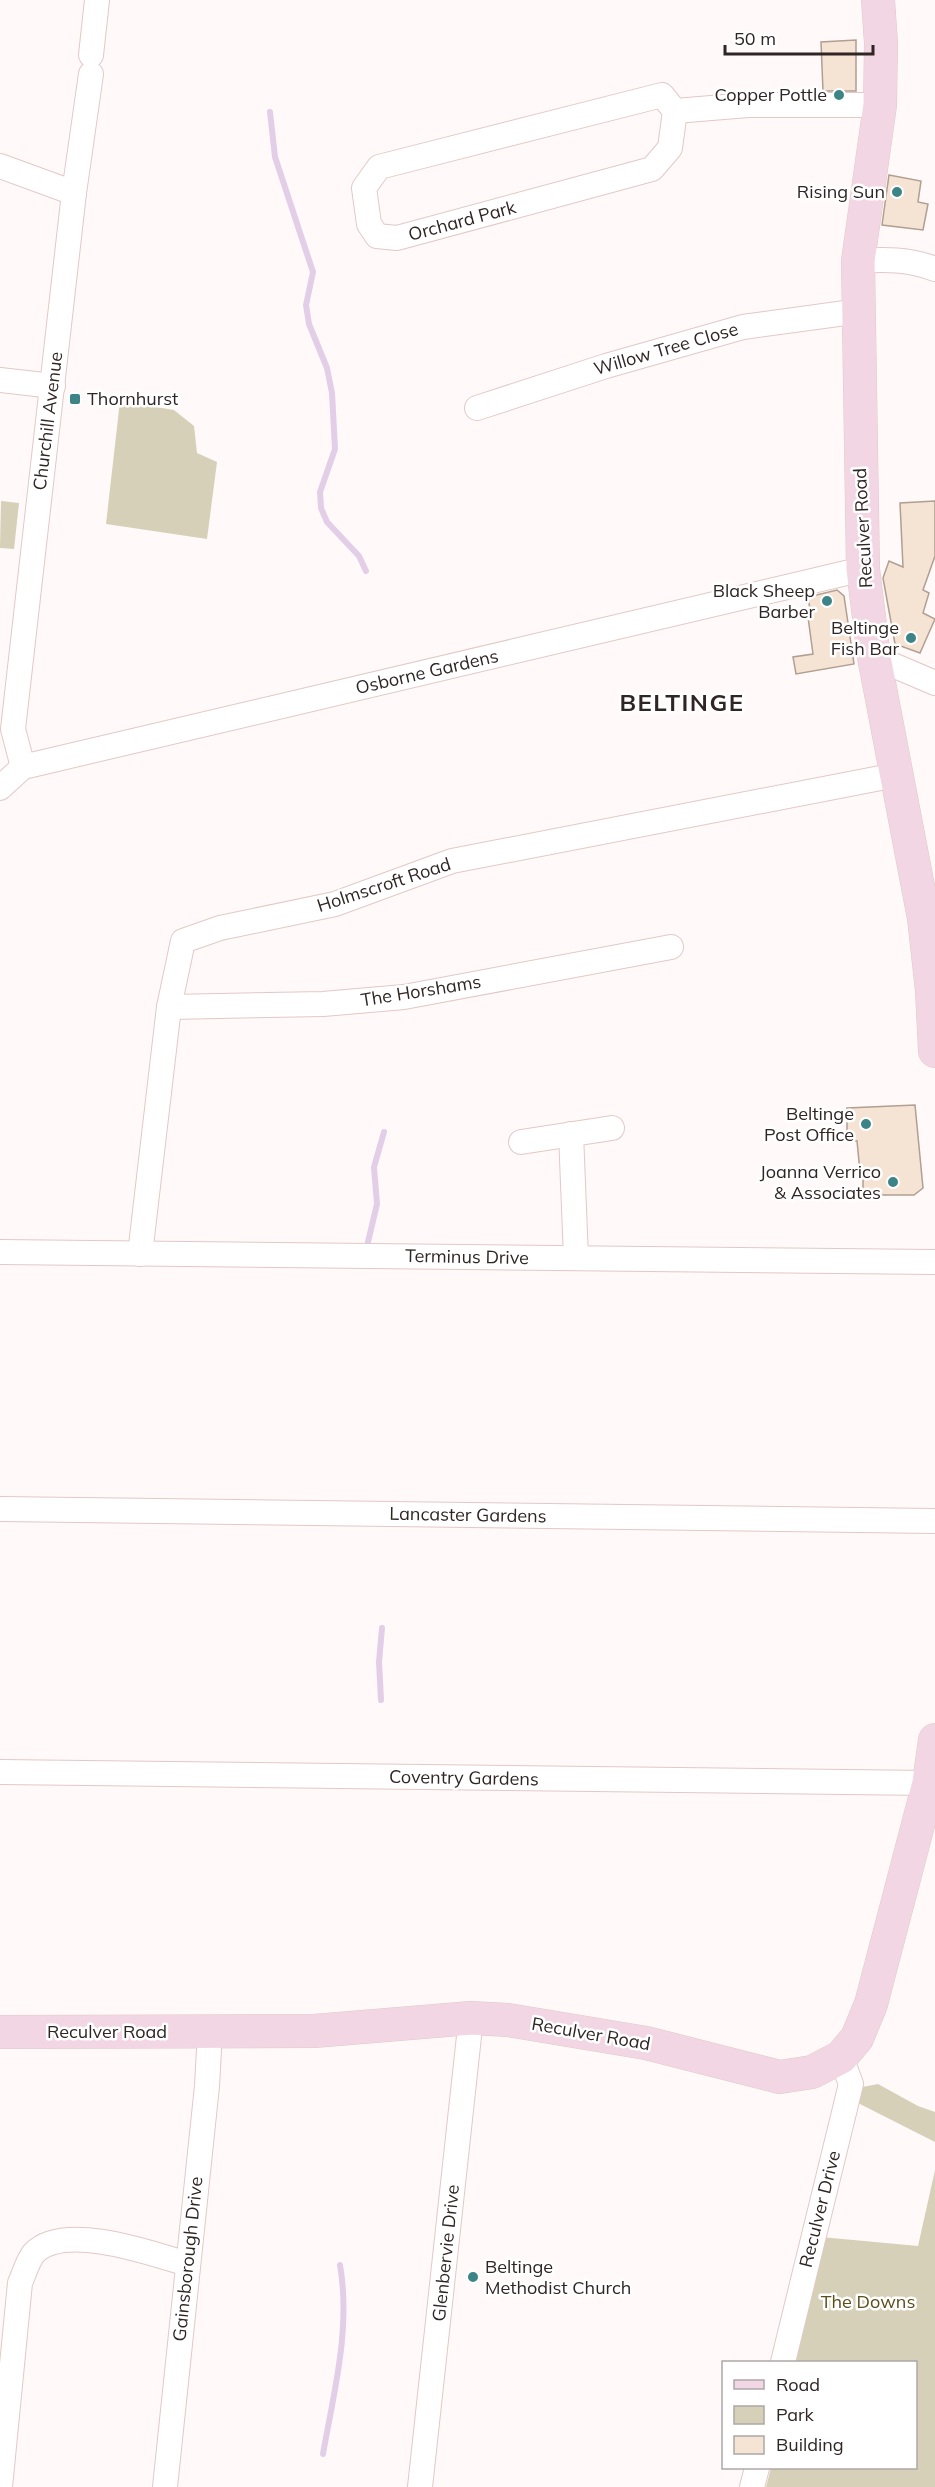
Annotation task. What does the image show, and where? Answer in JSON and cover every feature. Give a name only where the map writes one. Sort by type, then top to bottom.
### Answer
[{"type":"street","name":"Churchill Avenue","points":[[23,767],[13,729],[97,0]]},
{"type":"street","name":"Reculver Road","points":[[878,0],[881,43],[880,105],[858,261],[863,569],[874,657],[897,775],[930,919],[935,1051]]},
{"type":"street","name":"Orchard Park","points":[[662,95],[675,111],[670,148],[652,169],[398,238],[377,236],[369,224],[363,188],[379,167],[662,95]]},
{"type":"street","points":[[675,111],[748,105],[880,105]]},
{"type":"street","points":[[0,166],[74,193]]},
{"type":"street","points":[[858,261],[887,259],[923,264],[935,269]]},
{"type":"street","name":"Willow Tree Close","points":[[477,408],[606,366],[743,327],[860,311]]},
{"type":"street","points":[[0,380],[53,386]]},
{"type":"street","name":"Osborne Gardens","points":[[0,788],[23,767],[863,569]]},
{"type":"street","points":[[874,657],[935,683]]},
{"type":"street","name":"Holmscroft Road","points":[[140,1254],[169,1007],[183,941],[220,928],[335,904],[452,861],[897,775]]},
{"type":"street","name":"The Horshams","points":[[169,1007],[323,1004],[405,997],[671,947]]},
{"type":"street","points":[[521,1142],[612,1128]]},
{"type":"street","points":[[571,1134],[576,1258]]},
{"type":"street","name":"Terminus Drive","points":[[0,1252],[935,1262]]},
{"type":"street","name":"Lancaster Gardens","points":[[0,1509],[935,1521]]},
{"type":"street","name":"Reculver Road","points":[[0,2032],[314,2031],[471,2018],[528,2022],[635,2041],[780,2077],[844,2066],[871,2004],[929,1783],[935,1740]]},
{"type":"street","name":"Coventry Gardens","points":[[0,1772],[929,1783]]},
{"type":"street","name":"Glenbervie Drive","points":[[420,2487],[471,2018]]},
{"type":"street","name":"Gainsborough Drive","points":[[165,2487],[207,2086],[210,2031]]},
{"type":"street","points":[[844,2066],[868,2087]]},
{"type":"street","name":"Reculver Drive","points":[[783,2361],[851,2084],[844,2066]]},
{"type":"street","points":[[0,2487],[20,2283],[33,2254],[50,2243],[76,2240],[134,2248],[187,2264]]},
{"type":"street","points":[[752,2487],[757,2469]]},
{"type":"green space","points":[[120,401],[174,410],[194,426],[197,453],[217,462],[207,539],[106,524]]},
{"type":"green space","points":[[1,501],[19,503],[14,549],[0,548]]},
{"type":"green space","points":[[878,2084],[918,2106],[935,2112],[935,2142],[852,2100],[857,2088]]},
{"type":"green space","name":"The Downs","points":[[935,2170],[935,2487],[766,2487],[771,2469],[917,2469],[917,2361],[793,2361],[821,2237],[918,2246]]},
{"type":"building","points":[[856,40],[856,91],[823,91],[821,42]]},
{"type":"building","name":"Rising Sun","points":[[889,175],[921,181],[918,202],[928,204],[923,230],[882,225]]},
{"type":"building","points":[[935,501],[935,556],[923,590],[929,593],[923,613],[935,619],[920,653],[895,644],[883,578],[889,561],[903,567],[900,503]]},
{"type":"building","points":[[837,590],[844,596],[854,664],[796,674],[793,657],[813,654],[808,597]]},
{"type":"building","points":[[915,1105],[923,1188],[914,1195],[863,1195],[863,1172],[860,1172],[857,1141],[847,1140],[847,1108]]},
{"type":"waterway","points":[[270,112],[275,157],[313,272],[306,305],[309,324],[327,368],[332,393],[335,449],[320,492],[321,508],[327,522],[359,556],[366,571]]},
{"type":"waterway","points":[[368,1242],[377,1204],[374,1167],[384,1132]]},
{"type":"waterway","points":[[381,1700],[379,1662],[382,1628]]},
{"type":"waterway","points":[[323,2454],[340,2360],[344,2313],[340,2265]]},
{"type":"place","name":"Copper Pottle","points":[[839,95]]},
{"type":"place","name":"Rising Sun","points":[[897,192]]},
{"type":"place","name":"Thornhurst","points":[[75,399]]},
{"type":"place","name":"Black Sheep Barber","points":[[827,601]]},
{"type":"place","name":"Beltinge Fish Bar","points":[[911,638]]},
{"type":"place","name":"Beltinge Post Office","points":[[866,1124]]},
{"type":"place","name":"Joanna Verrico & Associates","points":[[893,1182]]},
{"type":"place","name":"Beltinge Methodist Church","points":[[473,2277]]},
{"type":"district","name":"BELTINGE","points":[[682,703]]}]
